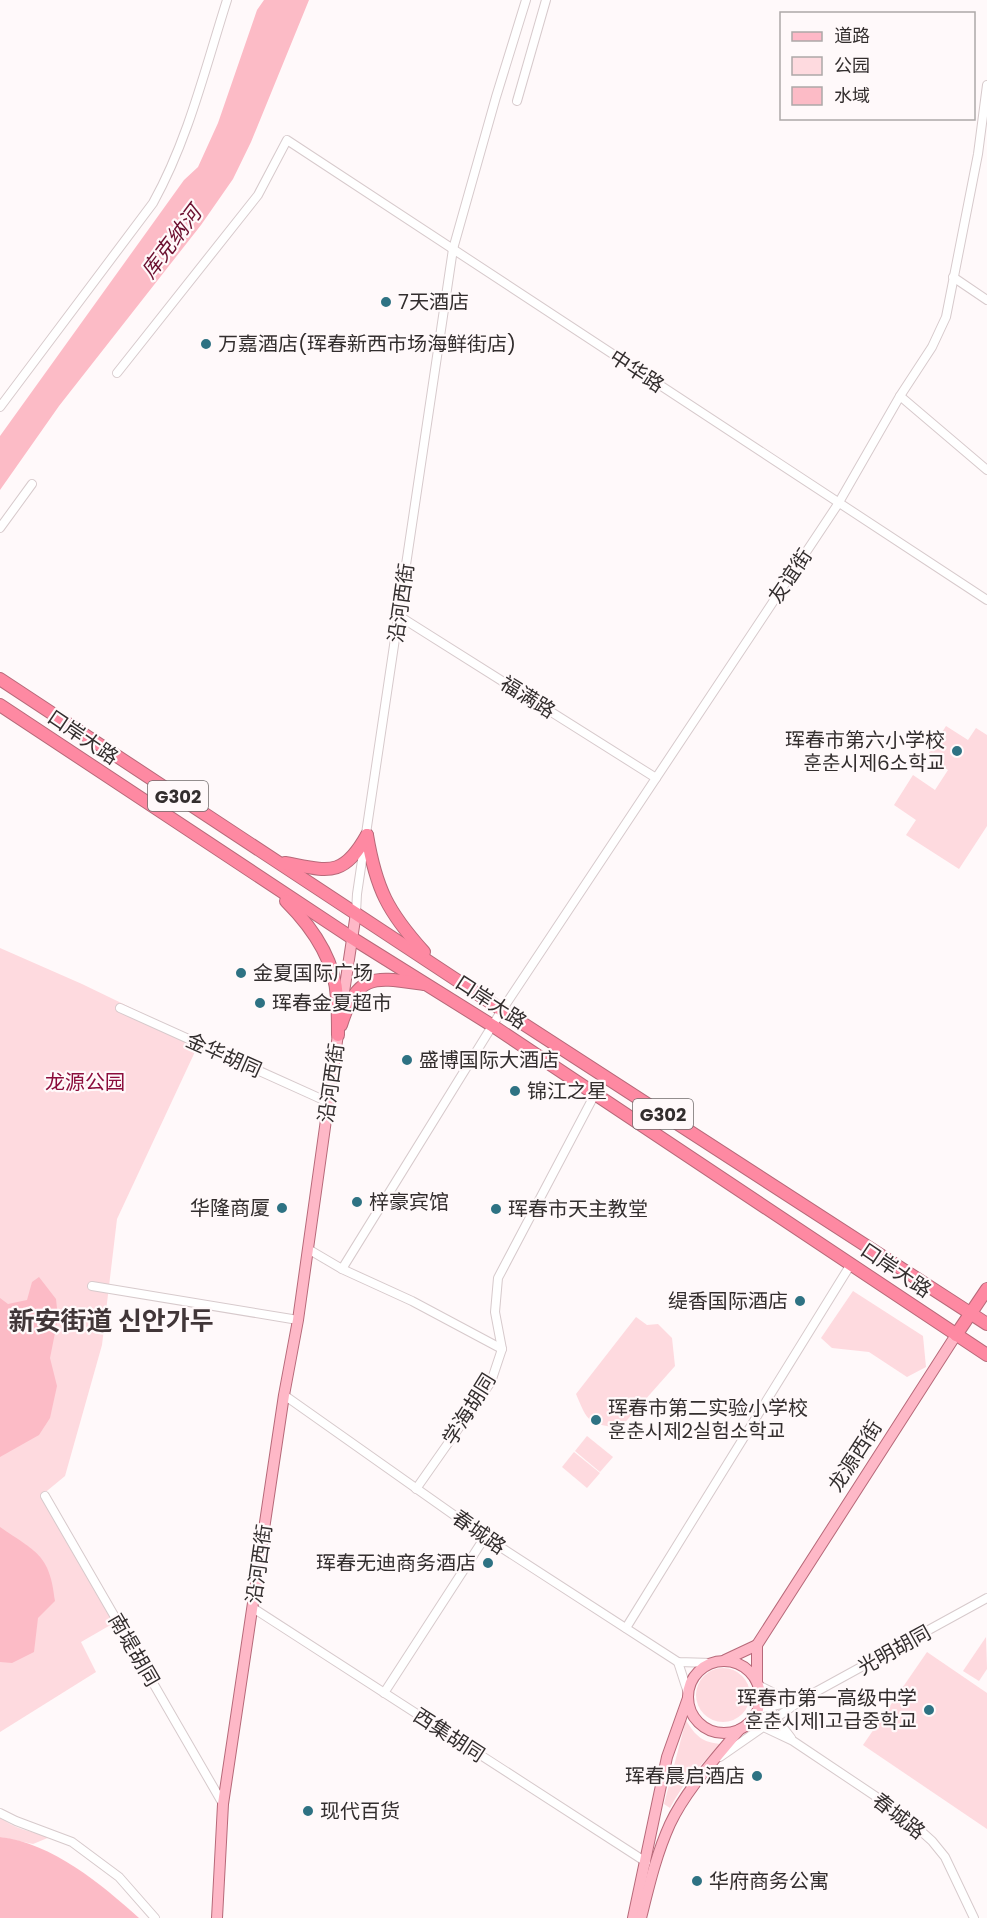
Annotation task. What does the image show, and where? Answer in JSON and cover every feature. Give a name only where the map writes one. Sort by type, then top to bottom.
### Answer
[{"type":"highway","name":"口岸大路","points":[[0,678],[436,967],[987,1324]]},
{"type":"highway","name":"口岸大路","points":[[0,705],[352,938],[493,1026],[987,1355]]},
{"type":"highway","points":[[278,862],[323,870],[331,869],[349,861],[367,836]]},
{"type":"highway","points":[[367,836],[377,882],[393,916],[436,967]]},
{"type":"highway","points":[[268,883],[303,917],[319,942],[338,996],[338,1035]]},
{"type":"highway","points":[[338,1035],[348,1002],[354,994],[369,983],[385,979],[430,985]]},
{"type":"highway","name":"龙源西街","points":[[956,1335],[987,1289]]},
{"type":"main road","name":"沿河西街","points":[[217,1918],[223,1804],[284,1395],[298,1320],[356,913]]},
{"type":"main road","name":"龙源西街","points":[[757,1645],[956,1335]]},
{"type":"main road","points":[[633,1918],[667,1756],[696,1674],[717,1662],[757,1645],[758,1686],[763,1708],[739,1730],[712,1763],[671,1822],[653,1865],[641,1918]]},
{"type":"main road","points":[[717,1662],[733,1662],[742,1666],[751,1673],[758,1686]]},
{"type":"main road","points":[[688,1696],[690,1710],[705,1728],[728,1733],[739,1730]]},
{"type":"street","points":[[0,407],[159,193],[184,138],[227,0]]},
{"type":"street","name":"沿河西街","points":[[356,913],[453,249],[526,0]]},
{"type":"street","points":[[517,101],[546,0]]},
{"type":"street","name":"友谊街","points":[[342,1269],[502,1010],[838,504],[900,396],[932,347],[946,317],[978,154],[987,85]]},
{"type":"street","name":"中华路","points":[[117,373],[258,195],[287,140],[987,600]]},
{"type":"street","points":[[953,277],[987,300]]},
{"type":"street","points":[[900,396],[987,470]]},
{"type":"street","points":[[0,528],[32,484]]},
{"type":"street","name":"福满路","points":[[399,616],[656,778]]},
{"type":"street","name":"金华胡同","points":[[120,1008],[328,1102]]},
{"type":"street","name":"学海胡同","points":[[416,1489],[490,1382],[502,1349],[495,1312],[498,1278],[595,1094]]},
{"type":"street","points":[[308,1249],[342,1269],[502,1349]]},
{"type":"street","points":[[626,1628],[852,1264]]},
{"type":"street","points":[[92,1286],[298,1320]]},
{"type":"street","name":"春城路","points":[[284,1395],[485,1537],[678,1662]]},
{"type":"street","name":"南堤胡同","points":[[45,1496],[223,1804]]},
{"type":"street","points":[[384,1693],[485,1537]]},
{"type":"street","name":"光明胡同","points":[[763,1708],[801,1700],[987,1598]]},
{"type":"street","name":"西集胡同","points":[[252,1608],[646,1862]]},
{"type":"street","points":[[688,1696],[678,1662],[717,1662]]},
{"type":"street","points":[[758,1686],[780,1696],[801,1700]]},
{"type":"street","points":[[712,1763],[801,1700]]},
{"type":"street","points":[[763,1708],[775,1717],[793,1741]]},
{"type":"street","points":[[751,1720],[793,1741]]},
{"type":"street","name":"春城路","points":[[793,1741],[902,1814],[932,1841],[956,1875],[974,1918]]},
{"type":"street","points":[[0,1813],[72,1842],[119,1877],[155,1918]]},
{"type":"green space","name":"珲春市第六小学校 훈춘시제6소학교","points":[[946,726],[968,740],[976,728],[987,735],[987,826],[959,869],[906,835],[916,820],[894,805],[913,775],[935,790],[948,770],[927,756]]},
{"type":"green space","name":"龙源公园","points":[[0,948],[82,984],[200,1041],[117,1219],[102,1345],[65,1476],[42,1495],[114,1623],[81,1642],[96,1672],[0,1732]]},
{"type":"green space","points":[[853,1291],[923,1336],[926,1367],[907,1377],[869,1352],[832,1348],[821,1338]]},
{"type":"green space","points":[[636,1317],[647,1325],[658,1324],[672,1338],[675,1366],[620,1428],[596,1423],[587,1416],[576,1394]]},
{"type":"green space","points":[[587,1436],[613,1457],[600,1472],[575,1451]]},
{"type":"green space","points":[[574,1452],[600,1473],[587,1488],[562,1467]]},
{"type":"green space","points":[[986,1637],[987,1669],[979,1681],[963,1671]]},
{"type":"green space","name":"珲春市第一高级中学 훈춘시제1고급중학교","points":[[927,1652],[987,1693],[987,1829],[863,1745]]},
{"type":"green space","points":[[718,1668],[728,1668],[738,1672],[746,1680],[750,1695],[746,1710],[738,1718],[728,1722],[718,1722],[708,1718],[700,1710],[696,1700],[696,1690],[700,1680],[708,1672]]},
{"type":"green space","points":[[686,1720],[700,1738],[722,1744],[693,1774],[670,1808],[664,1804]]},
{"type":"green space","points":[[0,1816],[16,1827],[50,1837],[33,1844],[0,1837]]},
{"type":"water","name":"库克纳河","points":[[264,0],[309,0],[251,142],[233,179],[201,225],[59,406],[0,490],[0,436],[184,180],[198,167],[218,123],[257,10]]},
{"type":"water","points":[[39,1277],[56,1299],[58,1318],[50,1358],[57,1386],[50,1418],[39,1435],[0,1457],[0,1298],[8,1304],[27,1300],[32,1282]]},
{"type":"water","points":[[0,1527],[32,1549],[45,1564],[53,1585],[55,1601],[38,1618],[34,1652],[12,1663],[0,1662]]},
{"type":"water","points":[[0,1837],[38,1847],[57,1856],[92,1879],[139,1918],[0,1918]]},
{"type":"place","name":"7天酒店","points":[[386,302]]},
{"type":"place","name":"万嘉酒店(珲春新西市场海鲜街店)","points":[[206,344]]},
{"type":"place","name":"珲春市第六小学校 훈춘시제6소학교","points":[[957,751]]},
{"type":"place","name":"金夏国际广场","points":[[241,973]]},
{"type":"place","name":"珲春金夏超市","points":[[260,1003]]},
{"type":"place","name":"盛博国际大酒店","points":[[407,1060]]},
{"type":"place","name":"锦江之星","points":[[515,1091]]},
{"type":"place","name":"梓豪宾馆","points":[[357,1202]]},
{"type":"place","name":"华隆商厦","points":[[282,1208]]},
{"type":"place","name":"珲春市天主教堂","points":[[496,1209]]},
{"type":"place","name":"缇香国际酒店","points":[[800,1301]]},
{"type":"place","name":"珲春市第二实验小学校 훈춘시제2실험소학교","points":[[596,1420]]},
{"type":"place","name":"珲春无迪商务酒店","points":[[488,1563]]},
{"type":"place","name":"珲春市第一高级中学 훈춘시제1고급중학교","points":[[929,1710]]},
{"type":"place","name":"珲春晨启酒店","points":[[757,1776]]},
{"type":"place","name":"现代百货","points":[[308,1811]]},
{"type":"place","name":"华府商务公寓","points":[[697,1881]]},
{"type":"district","name":"新安街道 신안가두","points":[[111,1321]]}]
